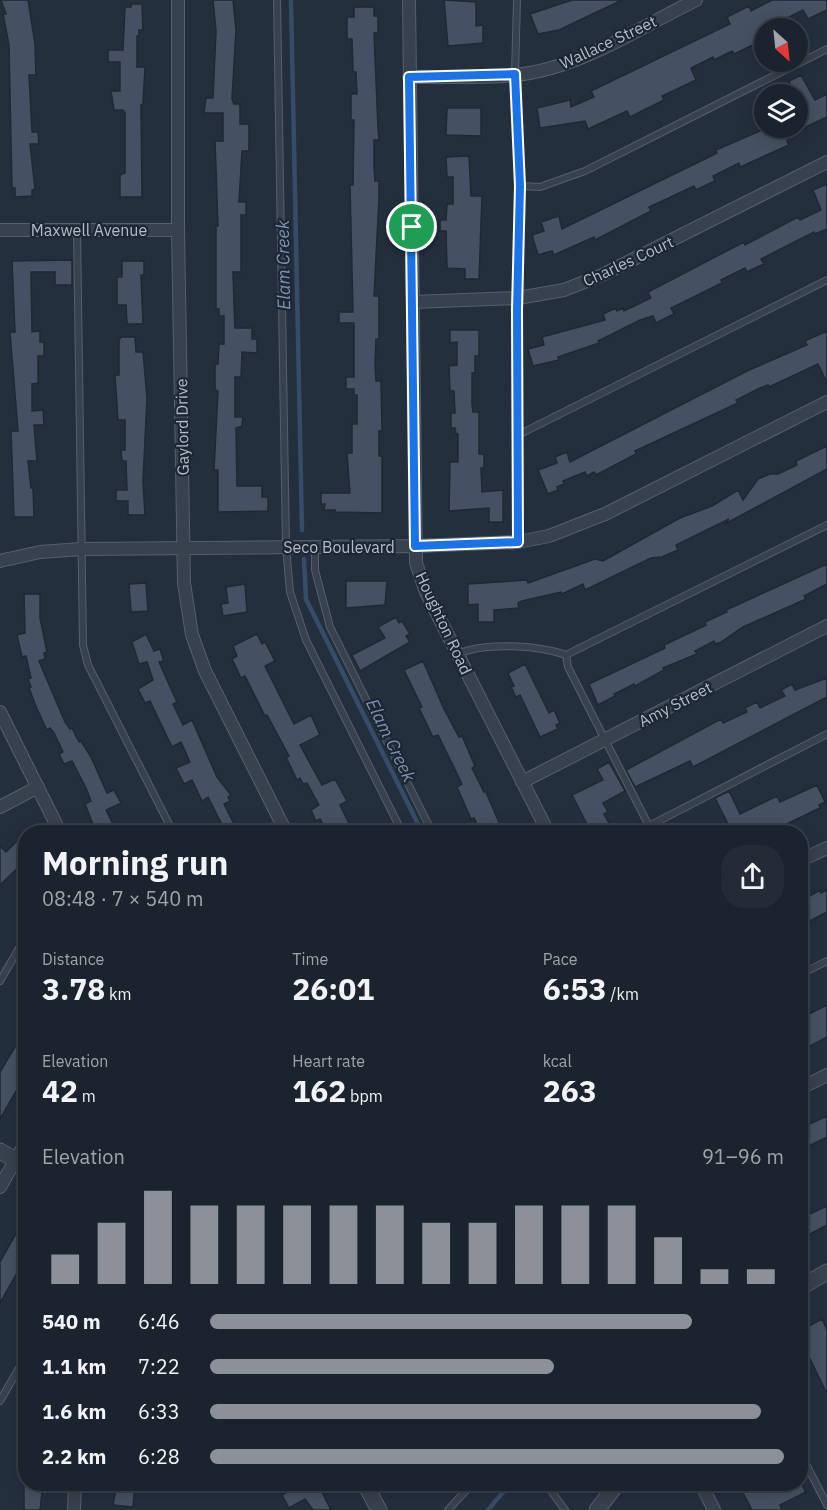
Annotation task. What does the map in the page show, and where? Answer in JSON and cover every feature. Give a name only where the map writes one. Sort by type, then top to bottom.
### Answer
[{"type":"street","name":"Gaylord Drive","points":[[178,0],[178,230],[183,583],[192,635],[205,671],[282,825]]},
{"type":"street","name":"Houghton Road","points":[[409,0],[417,563],[423,585],[544,825]]},
{"type":"street","name":"Wallace Street","points":[[409,77],[515,74],[549,69],[579,58],[696,0]]},
{"type":"street","name":"Charles Court","points":[[413,302],[518,298],[564,290],[602,275],[827,162]]},
{"type":"street","name":"Maxwell Avenue","points":[[0,230],[178,230]]},
{"type":"street","name":"Seco Boulevard","points":[[0,561],[40,552],[81,549],[415,546],[518,542],[549,536],[605,514],[827,402]]},
{"type":"street","name":"Amy Street","points":[[522,782],[827,626]]},
{"type":"street","points":[[0,712],[57,825]]},
{"type":"street","points":[[0,807],[38,787]]},
{"type":"street","points":[[808,857],[827,848]]},
{"type":"street","points":[[808,1084],[827,1075]]},
{"type":"street","points":[[0,1151],[18,1162]]},
{"type":"street","points":[[0,1187],[18,1165]]},
{"type":"street","points":[[808,1283],[827,1272]]},
{"type":"street","points":[[74,1510],[75,1491]]},
{"type":"street","points":[[369,1491],[380,1510]]},
{"type":"street","points":[[597,1510],[612,1491]]},
{"type":"street","points":[[704,1491],[714,1510]]},
{"type":"lane","points":[[278,0],[286,548],[290,592],[299,623],[399,825]]},
{"type":"lane","points":[[517,0],[515,74],[520,186],[518,542]]},
{"type":"lane","points":[[520,186],[540,187],[569,178],[827,49]]},
{"type":"lane","points":[[77,230],[83,645],[88,665],[169,825]]},
{"type":"lane","points":[[518,435],[827,280]]},
{"type":"lane","points":[[458,654],[473,647],[545,648],[566,655],[827,525]]},
{"type":"lane","points":[[315,547],[315,570],[330,627],[429,825]]},
{"type":"lane","points":[[566,655],[568,668],[648,825]]},
{"type":"lane","points":[[657,825],[827,734]]},
{"type":"lane","points":[[0,981],[18,950]]},
{"type":"lane","points":[[808,970],[827,961]]},
{"type":"lane","points":[[0,1401],[18,1370]]},
{"type":"lane","points":[[808,1468],[827,1505]]},
{"type":"lane","points":[[448,1510],[466,1491]]},
{"type":"lane","points":[[551,1491],[565,1510]]},
{"type":"building","points":[[1,0],[28,0],[35,44],[36,75],[29,75],[32,132],[38,132],[39,144],[30,144],[35,189],[32,190],[32,196],[15,197],[15,188],[12,188],[9,45],[3,14],[6,14]]},
{"type":"building","points":[[213,0],[233,0],[236,30],[232,99],[234,104],[240,104],[240,124],[249,124],[249,151],[242,151],[239,202],[246,202],[246,215],[241,215],[241,272],[233,272],[234,304],[235,328],[252,328],[252,339],[257,339],[257,353],[242,352],[241,377],[235,377],[235,417],[243,417],[242,426],[236,428],[237,486],[262,486],[262,497],[268,497],[268,511],[218,512],[218,470],[214,470],[218,391],[215,390],[215,364],[218,364],[219,344],[224,344],[224,316],[219,316],[219,309],[216,309],[216,226],[218,226],[215,141],[223,141],[223,113],[204,113],[206,98],[213,98],[216,31]]},
{"type":"building","points":[[444,0],[476,2],[476,26],[483,25],[483,43],[448,46]]},
{"type":"building","points":[[572,0],[622,0],[559,30],[538,34],[530,14]]},
{"type":"building","points":[[772,0],[827,0],[827,10],[808,19],[803,10],[787,18],[754,18],[754,44],[734,54],[732,51],[714,60],[713,57],[691,68],[696,80],[662,96],[664,100],[630,117],[627,111],[588,129],[585,121],[540,128],[537,108],[570,100],[571,107],[594,97],[591,91],[730,24],[727,17],[749,6],[751,11]]},
{"type":"building","points":[[131,4],[142,4],[143,30],[139,30],[139,36],[137,36],[137,67],[145,67],[143,104],[141,105],[142,197],[120,197],[120,175],[125,173],[125,113],[123,110],[114,110],[111,91],[120,91],[120,62],[108,62],[108,50],[123,50],[125,7],[131,7]]},
{"type":"building","points":[[354,7],[374,7],[374,16],[378,16],[378,33],[374,33],[379,140],[374,140],[374,167],[375,181],[379,181],[379,198],[374,296],[379,296],[379,339],[376,339],[375,365],[376,381],[381,381],[382,431],[379,431],[379,456],[382,456],[382,513],[335,512],[335,510],[324,510],[325,504],[321,504],[321,493],[350,493],[347,453],[352,453],[352,424],[357,424],[357,395],[354,395],[354,389],[346,389],[346,377],[354,377],[354,323],[339,323],[339,312],[353,312],[350,185],[353,185],[354,120],[351,120],[351,94],[357,94],[356,72],[353,72],[352,39],[347,39],[347,17],[354,17]]},
{"type":"building","points":[[801,75],[806,84],[790,84],[789,81]]},
{"type":"building","points":[[808,88],[815,100],[827,94],[827,117],[808,126]]},
{"type":"building","points":[[447,108],[481,108],[481,136],[446,135]]},
{"type":"building","points":[[754,134],[754,138],[786,138],[789,145],[740,167],[739,163],[713,176],[715,181],[696,190],[694,186],[649,207],[651,211],[595,240],[594,237],[554,255],[552,251],[538,255],[532,235],[544,231],[541,222],[559,216],[562,229],[717,153],[716,150]]},
{"type":"building","points":[[469,156],[471,196],[482,196],[479,279],[465,279],[465,269],[447,268],[446,231],[440,231],[440,220],[446,220],[447,204],[453,204],[453,177],[447,177],[446,157]]},
{"type":"building","points":[[827,184],[827,229],[815,234],[814,232],[761,259],[764,264],[747,272],[745,268],[721,280],[722,283],[671,308],[674,314],[656,323],[653,316],[640,320],[598,341],[599,343],[558,357],[559,360],[533,366],[528,349],[544,345],[542,337],[605,320],[603,314],[616,308],[617,311],[623,308],[624,311],[651,298],[648,292],[744,242],[745,245],[798,217],[800,220],[821,210],[813,190]]},
{"type":"building","points":[[72,260],[72,285],[55,285],[55,272],[31,272],[32,332],[40,331],[40,342],[44,342],[44,356],[38,356],[38,383],[32,384],[32,411],[43,410],[44,425],[34,425],[37,461],[28,461],[31,488],[33,488],[34,517],[14,517],[11,431],[18,431],[10,332],[15,332],[12,261]]},
{"type":"building","points":[[122,261],[144,261],[144,275],[141,275],[143,324],[127,324],[126,305],[117,305],[117,277],[122,277]]},
{"type":"building","points":[[450,330],[479,330],[479,356],[475,356],[475,373],[472,373],[472,404],[473,412],[479,412],[479,454],[484,454],[484,468],[481,468],[482,492],[503,490],[503,522],[489,522],[489,508],[449,511],[450,462],[458,462],[458,434],[455,428],[451,428],[451,413],[455,413],[454,391],[450,391],[449,366],[457,365],[457,342],[450,343]]},
{"type":"building","points":[[827,331],[827,383],[818,364],[736,400],[738,403],[635,451],[636,454],[596,475],[594,472],[587,476],[585,472],[563,481],[564,484],[557,487],[558,490],[548,494],[538,470],[557,463],[555,457],[567,452],[570,462],[747,371],[807,345],[805,341]]},
{"type":"building","points":[[121,337],[135,337],[136,352],[143,352],[147,398],[143,481],[145,515],[128,515],[128,501],[116,501],[116,490],[127,490],[126,461],[122,461],[121,450],[125,450],[125,420],[118,420],[115,375],[119,375],[119,340]]},
{"type":"building","points":[[827,446],[827,469],[725,524],[729,519],[676,545],[678,550],[662,557],[651,558],[585,590],[583,584],[562,594],[561,592],[522,601],[518,603],[519,608],[494,610],[494,622],[478,622],[478,604],[468,605],[468,584],[527,580],[528,583],[595,559],[603,561],[680,518],[712,506],[738,490],[743,500],[758,479],[770,474],[778,474],[797,465],[796,461]]},
{"type":"building","points":[[827,564],[827,584],[804,596],[806,599],[743,627],[721,642],[715,644],[714,641],[695,651],[697,654],[663,668],[664,670],[635,686],[634,684],[614,694],[615,696],[598,705],[589,684],[665,648],[664,645],[706,625],[705,622],[727,612],[726,610]]},
{"type":"building","points":[[346,581],[387,581],[385,605],[346,608]]},
{"type":"building","points":[[146,583],[148,611],[131,612],[129,584]]},
{"type":"building","points":[[245,584],[247,612],[223,616],[221,604],[228,603],[226,587]]},
{"type":"building","points":[[24,594],[40,594],[40,618],[47,652],[44,653],[45,659],[39,661],[65,722],[70,729],[72,728],[79,742],[81,741],[91,757],[107,793],[114,790],[121,803],[106,810],[114,825],[93,825],[85,804],[91,801],[86,788],[72,761],[64,764],[59,754],[63,752],[54,733],[50,728],[47,730],[37,709],[29,688],[31,687],[28,679],[31,678],[26,656],[22,657],[17,635],[25,633]]},
{"type":"building","points":[[396,617],[399,623],[402,621],[410,634],[406,636],[410,642],[360,671],[352,655],[385,638],[378,627]]},
{"type":"building","points":[[146,634],[154,651],[160,649],[164,661],[159,662],[177,702],[173,704],[183,725],[192,720],[217,777],[231,795],[228,797],[230,801],[224,804],[234,825],[217,825],[221,823],[208,797],[202,801],[192,780],[184,784],[176,768],[190,762],[181,742],[172,747],[150,701],[145,703],[138,689],[153,680],[147,662],[139,664],[132,642]]},
{"type":"building","points":[[257,634],[262,644],[265,642],[275,661],[265,666],[294,724],[311,715],[320,735],[300,745],[322,785],[335,779],[347,801],[340,805],[350,825],[323,825],[320,819],[316,821],[311,810],[319,805],[307,783],[303,784],[300,778],[297,780],[286,757],[289,756],[267,715],[265,716],[245,676],[241,678],[232,659],[237,656],[233,646]]},
{"type":"building","points":[[423,661],[444,709],[459,737],[462,736],[475,766],[472,768],[486,792],[500,825],[478,825],[474,818],[471,819],[457,787],[462,784],[438,735],[433,737],[419,708],[422,707],[404,670]]},
{"type":"building","points":[[525,664],[549,713],[554,710],[560,723],[556,725],[558,729],[540,737],[520,695],[516,697],[511,687],[514,686],[508,673]]},
{"type":"building","points":[[827,678],[827,697],[693,767],[690,761],[635,787],[626,770],[721,719],[723,723],[747,712],[745,708],[757,702],[760,708],[785,696],[781,690],[792,684],[795,690]]},
{"type":"building","points":[[609,762],[625,791],[603,803],[608,812],[604,814],[610,825],[587,825],[572,795],[603,780],[597,769]]},
{"type":"building","points":[[817,785],[825,802],[819,805],[820,808],[785,825],[728,825],[715,798],[729,791],[740,814],[777,796],[780,802]]},
{"type":"building","points":[[18,840],[18,868],[0,885],[0,846],[6,852]]},
{"type":"building","points":[[820,890],[821,893],[827,890],[827,912],[808,922],[808,897]]},
{"type":"building","points":[[827,1005],[827,1037],[808,1047],[808,1014]]},
{"type":"building","points":[[18,1042],[18,1088],[0,1119],[0,1072]]},
{"type":"building","points":[[827,1116],[827,1137],[808,1146],[808,1125]]},
{"type":"building","points":[[827,1206],[827,1225],[808,1235],[808,1210],[810,1214]]},
{"type":"building","points":[[18,1230],[18,1271],[0,1303],[0,1262]]},
{"type":"building","points":[[822,1319],[827,1330],[827,1394],[810,1359],[808,1360],[808,1326]]},
{"type":"building","points":[[24,1491],[42,1491],[40,1510],[24,1510]]},
{"type":"building","points":[[116,1491],[134,1491],[133,1507],[113,1505]]},
{"type":"building","points":[[289,1491],[322,1491],[331,1510],[313,1510],[305,1499],[289,1508],[282,1495]]},
{"type":"building","points":[[742,1491],[806,1492],[780,1505],[782,1510],[752,1510]]},
{"type":"waterway","name":"Elam Creek","points":[[291,0],[302,530]]},
{"type":"waterway","name":"Elam Creek","points":[[304,559],[306,599],[419,825]]},
{"type":"waterway","name":"Elam Creek","points":[[488,1510],[504,1491]]},
{"type":"route","points":[[515,74],[520,186],[517,310],[518,542],[415,546],[412,227],[409,77],[515,74]]}]
